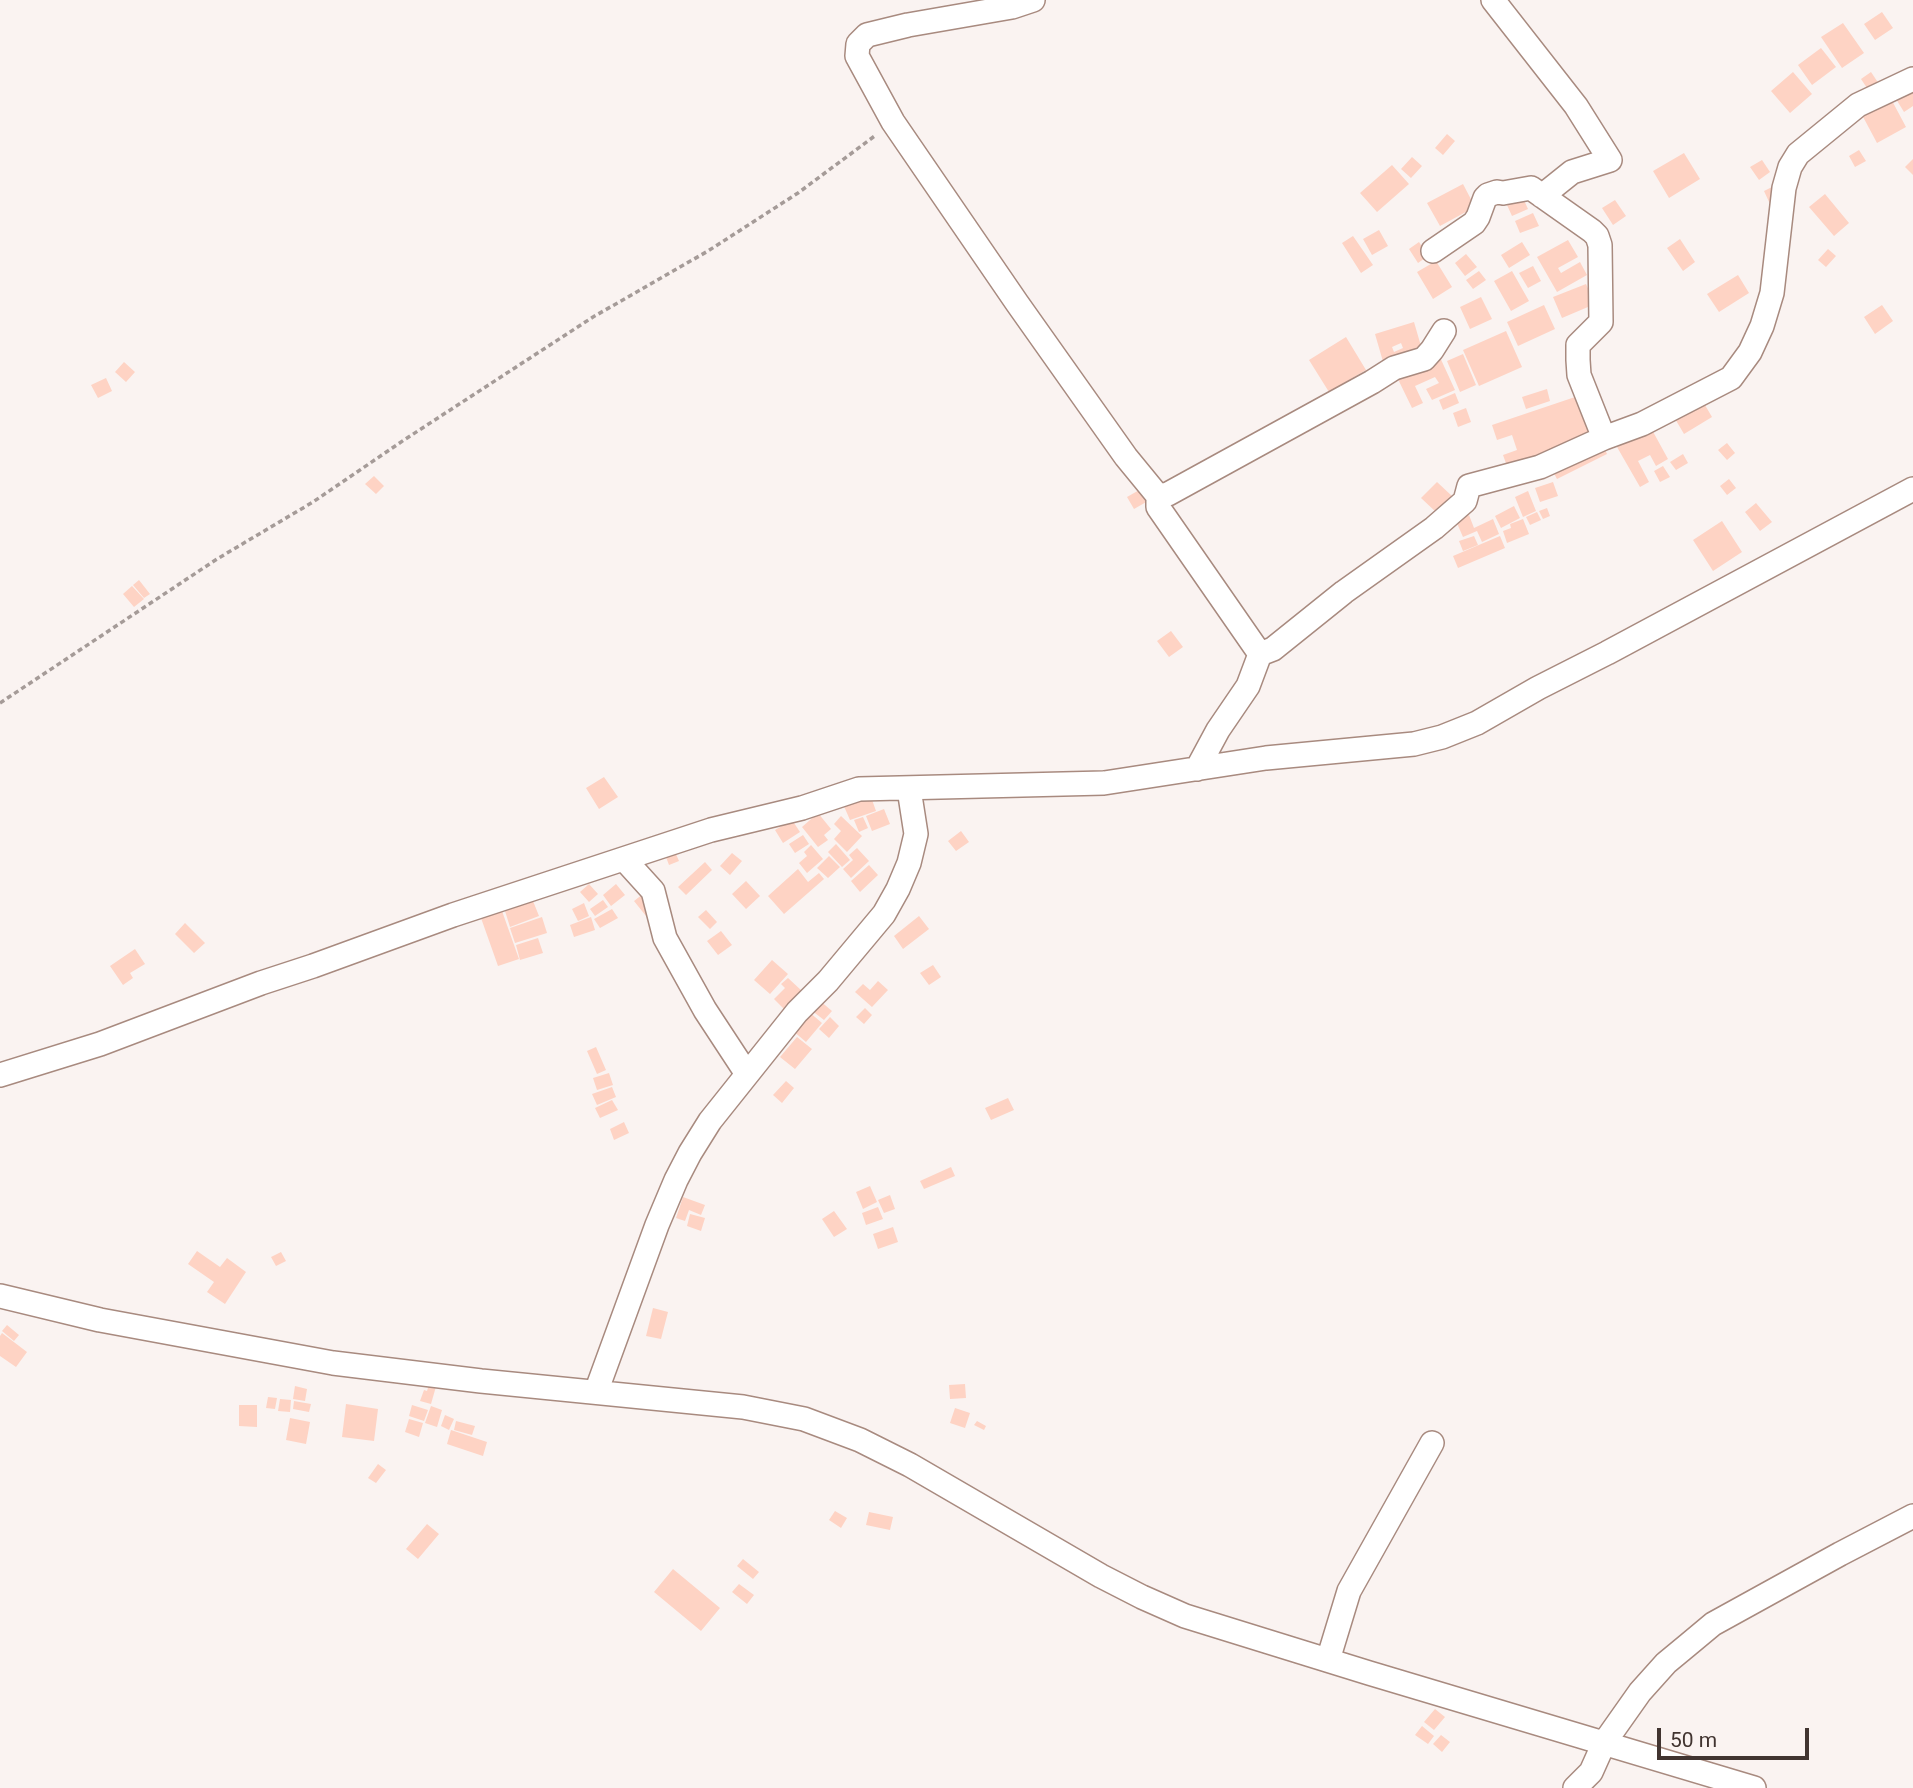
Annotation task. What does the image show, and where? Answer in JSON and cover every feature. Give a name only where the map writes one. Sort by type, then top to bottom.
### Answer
[{"type":"street","points":[[1032,0],[1012,7],[867,35],[861,39],[856,50],[857,55],[893,122],[1032,325],[1157,496],[1158,507],[1260,654]]},
{"type":"street","points":[[1493,0],[1576,106],[1610,160],[1572,173],[1542,196]]},
{"type":"street","points":[[1197,769],[1248,686],[1260,654],[1273,649],[1344,592],[1434,528],[1465,501],[1469,486],[1540,467],[1642,424],[1731,378],[1749,352],[1762,326],[1772,293],[1784,188],[1790,167],[1798,154],[1857,105],[1913,79]]},
{"type":"street","points":[[1433,251],[1474,223],[1485,198],[1497,192],[1531,188],[1592,230],[1600,245],[1601,322],[1578,345],[1578,360],[1579,375],[1604,438]]},
{"type":"street","points":[[1157,496],[1168,494],[1394,368],[1424,359],[1444,331]]},
{"type":"street","points":[[0,1075],[100,1044],[453,915],[711,830],[802,808],[859,789],[1104,783],[1266,758],[1414,744],[1442,737],[1477,723],[1913,489]]},
{"type":"street","points":[[596,1392],[645,1258],[676,1180],[690,1153],[710,1121],[797,1012],[828,981],[884,914],[898,889],[916,834],[909,789]]},
{"type":"street","points":[[624,859],[653,891],[665,938],[705,1010],[747,1074]]},
{"type":"street","points":[[0,1296],[100,1320],[333,1363],[481,1381],[743,1407],[804,1419],[860,1440],[910,1465],[1101,1576],[1185,1616],[1754,1788]]},
{"type":"street","points":[[1328,1660],[1349,1591],[1432,1443]]},
{"type":"street","points":[[1575,1788],[1591,1772],[1604,1743],[1649,1682],[1666,1663],[1713,1624],[1913,1516]]},
{"type":"path","points":[[0,703],[206,566],[313,502],[593,317],[708,251],[798,193],[893,122]]},
{"type":"building","points":[[1882,12],[1893,28],[1875,40],[1864,24]]},
{"type":"building","points":[[1843,23],[1864,53],[1842,68],[1821,37]]},
{"type":"building","points":[[1821,48],[1836,67],[1812,85],[1798,65]]},
{"type":"building","points":[[1793,72],[1812,94],[1790,113],[1771,91]]},
{"type":"building","points":[[1871,72],[1879,84],[1869,91],[1861,79]]},
{"type":"building","points":[[1911,89],[1913,106],[1904,112],[1896,99]]},
{"type":"building","points":[[1890,97],[1906,127],[1877,143],[1861,113]]},
{"type":"building","points":[[1447,134],[1455,141],[1443,155],[1435,148]]},
{"type":"building","points":[[1859,150],[1866,161],[1855,167],[1849,156]]},
{"type":"building","points":[[1684,153],[1700,179],[1669,198],[1653,171]]},
{"type":"building","points":[[1412,157],[1422,166],[1411,178],[1401,169]]},
{"type":"building","points":[[1913,159],[1913,175],[1905,167]]},
{"type":"building","points":[[1762,160],[1770,172],[1759,180],[1750,167]]},
{"type":"building","points":[[1392,165],[1409,184],[1377,212],[1360,193]]},
{"type":"building","points":[[1463,184],[1475,207],[1440,226],[1427,203]]},
{"type":"building","points":[[1774,186],[1780,200],[1770,204],[1764,191]]},
{"type":"building","points":[[1825,194],[1849,223],[1834,236],[1809,207]]},
{"type":"building","points":[[1523,198],[1528,209],[1512,216],[1507,205]]},
{"type":"building","points":[[1615,200],[1626,216],[1613,225],[1602,208]]},
{"type":"building","points":[[1533,213],[1539,226],[1520,233],[1515,221]]},
{"type":"building","points":[[1379,230],[1388,246],[1372,255],[1363,239]]},
{"type":"building","points":[[1353,236],[1373,265],[1361,273],[1342,243]]},
{"type":"building","points":[[1680,239],[1695,262],[1683,271],[1667,248]]},
{"type":"building","points":[[1568,240],[1578,257],[1558,268],[1561,273],[1580,262],[1587,275],[1557,292],[1537,257]]},
{"type":"building","points":[[1419,242],[1428,256],[1418,263],[1409,249]]},
{"type":"building","points":[[1522,242],[1530,255],[1509,268],[1501,255]]},
{"type":"building","points":[[1828,249],[1836,256],[1826,267],[1818,260]]},
{"type":"building","points":[[1466,254],[1477,267],[1465,276],[1455,263]]},
{"type":"building","points":[[1436,261],[1452,287],[1433,299],[1417,272]]},
{"type":"building","points":[[1533,266],[1541,281],[1528,288],[1519,273]]},
{"type":"building","points":[[1479,271],[1486,280],[1473,289],[1466,280]]},
{"type":"building","points":[[1512,271],[1529,301],[1511,311],[1494,281]]},
{"type":"building","points":[[1738,275],[1749,293],[1719,312],[1707,294]]},
{"type":"building","points":[[1586,284],[1595,304],[1562,318],[1553,297]]},
{"type":"building","points":[[1481,297],[1492,319],[1470,329],[1460,307]]},
{"type":"building","points":[[1544,305],[1555,329],[1518,346],[1507,322]]},
{"type":"building","points":[[1882,305],[1893,321],[1875,334],[1864,317]]},
{"type":"building","points":[[1414,322],[1423,353],[1384,365],[1375,334]],"holes":[[[1401,343],[1403,348],[1394,352],[1392,347]]]},
{"type":"building","points":[[1506,331],[1522,367],[1479,386],[1463,350]]},
{"type":"building","points":[[1346,337],[1366,370],[1329,392],[1309,360]]},
{"type":"building","points":[[1438,353],[1455,390],[1432,400],[1426,389],[1439,383],[1435,377],[1415,386],[1423,403],[1412,408],[1395,373]]},
{"type":"building","points":[[1463,354],[1476,385],[1460,392],[1447,361]]},
{"type":"building","points":[[124,362],[135,372],[126,382],[115,372]]},
{"type":"building","points":[[106,378],[112,391],[98,398],[91,385]]},
{"type":"building","points":[[1547,389],[1550,401],[1526,409],[1522,397]]},
{"type":"building","points":[[1455,393],[1459,403],[1443,410],[1439,400]]},
{"type":"building","points":[[1578,396],[1593,440],[1508,469],[1503,455],[1517,450],[1512,435],[1497,440],[1492,425]]},
{"type":"building","points":[[1702,400],[1712,417],[1684,434],[1674,417]]},
{"type":"building","points":[[1466,408],[1471,422],[1458,427],[1453,413]]},
{"type":"building","points":[[1651,428],[1668,459],[1656,466],[1650,455],[1638,461],[1649,482],[1640,487],[1617,447]]},
{"type":"building","points":[[1601,441],[1607,454],[1557,479],[1550,466]]},
{"type":"building","points":[[1727,443],[1735,453],[1727,460],[1718,450]]},
{"type":"building","points":[[1683,454],[1688,463],[1676,470],[1670,462]]},
{"type":"building","points":[[1663,466],[1670,477],[1660,482],[1654,471]]},
{"type":"building","points":[[374,476],[384,486],[376,494],[365,484]]},
{"type":"building","points":[[1729,479],[1736,488],[1727,495],[1720,486]]},
{"type":"building","points":[[1437,482],[1452,496],[1437,513],[1421,498]]},
{"type":"building","points":[[1553,482],[1558,496],[1540,502],[1535,488]]},
{"type":"building","points":[[1141,489],[1148,501],[1134,509],[1127,497]]},
{"type":"building","points":[[1528,491],[1536,511],[1523,517],[1515,497]]},
{"type":"building","points":[[1756,503],[1772,522],[1760,531],[1745,512]]},
{"type":"building","points":[[1514,506],[1520,518],[1501,528],[1495,516]]},
{"type":"building","points":[[1547,508],[1550,516],[1543,519],[1539,511]]},
{"type":"building","points":[[1537,512],[1541,520],[1530,525],[1526,517]]},
{"type":"building","points":[[1469,515],[1474,528],[1493,519],[1499,534],[1482,542],[1477,531],[1463,537],[1456,521]]},
{"type":"building","points":[[1523,519],[1529,534],[1507,543],[1503,531],[1511,528],[1510,524]]},
{"type":"building","points":[[1722,521],[1742,552],[1713,571],[1693,540]]},
{"type":"building","points":[[1474,536],[1478,545],[1463,551],[1459,541]]},
{"type":"building","points":[[1500,536],[1505,548],[1458,568],[1453,556]]},
{"type":"building","points":[[139,580],[150,594],[144,598],[133,585]]},
{"type":"building","points":[[132,586],[144,599],[134,607],[123,594]]},
{"type":"building","points":[[1171,631],[1183,647],[1169,657],[1157,641]]},
{"type":"building","points":[[604,777],[618,797],[599,809],[586,788]]},
{"type":"building","points":[[870,794],[876,811],[850,820],[843,804]]},
{"type":"building","points":[[884,809],[890,824],[872,831],[866,816]]},
{"type":"building","points":[[818,813],[831,829],[824,835],[828,840],[818,847],[802,827]]},
{"type":"building","points":[[841,816],[862,836],[847,852],[834,839],[841,831],[834,824]]},
{"type":"building","points":[[863,817],[868,828],[859,832],[854,820]]},
{"type":"building","points":[[792,820],[800,832],[783,843],[775,830]]},
{"type":"building","points":[[961,831],[969,842],[956,851],[948,841]]},
{"type":"building","points":[[803,835],[809,844],[795,853],[789,844]]},
{"type":"building","points":[[836,844],[850,860],[842,867],[828,852]]},
{"type":"building","points":[[672,845],[679,861],[669,865],[663,849]]},
{"type":"building","points":[[811,845],[823,859],[807,873],[799,863],[807,856],[804,852]]},
{"type":"building","points":[[857,848],[869,861],[851,878],[843,869],[853,860],[849,855]]},
{"type":"building","points":[[732,853],[742,861],[730,875],[720,866]]},
{"type":"building","points":[[829,856],[840,867],[828,878],[817,868]]},
{"type":"building","points":[[705,862],[712,870],[686,895],[678,887]]},
{"type":"building","points":[[869,865],[878,875],[860,892],[851,881]]},
{"type":"building","points":[[798,869],[808,882],[819,873],[824,879],[784,914],[768,896]]},
{"type":"building","points":[[746,881],[760,896],[746,909],[732,894]]},
{"type":"building","points":[[589,884],[598,894],[589,902],[580,892]]},
{"type":"building","points":[[616,884],[625,895],[611,906],[603,895]]},
{"type":"building","points":[[643,894],[654,909],[646,916],[634,901]]},
{"type":"building","points":[[603,900],[608,907],[595,916],[590,909]]},
{"type":"building","points":[[533,901],[539,916],[510,927],[505,911]]},
{"type":"building","points":[[584,903],[589,916],[578,921],[572,909]]},
{"type":"building","points":[[612,909],[618,918],[600,928],[594,919]]},
{"type":"building","points":[[706,910],[717,922],[710,929],[698,917]]},
{"type":"building","points":[[502,911],[519,959],[498,966],[481,918]]},
{"type":"building","points":[[919,916],[929,929],[903,949],[894,936]]},
{"type":"building","points":[[542,917],[547,933],[515,943],[510,928]]},
{"type":"building","points":[[591,917],[595,930],[574,937],[570,925]]},
{"type":"building","points":[[185,923],[205,943],[194,953],[175,934]]},
{"type":"building","points":[[721,931],[732,945],[718,955],[707,941]]},
{"type":"building","points":[[538,938],[543,953],[520,960],[516,945]]},
{"type":"building","points":[[135,949],[145,964],[130,973],[133,978],[123,985],[110,966]]},
{"type":"building","points":[[772,960],[788,974],[770,994],[754,980]]},
{"type":"building","points":[[933,965],[941,977],[929,985],[920,973]]},
{"type":"building","points":[[788,978],[802,991],[784,1009],[774,999],[785,988],[781,984]]},
{"type":"building","points":[[878,981],[888,990],[872,1007],[855,992],[863,984],[870,990]]},
{"type":"building","points":[[819,1000],[832,1011],[824,1020],[811,1010]]},
{"type":"building","points":[[865,1008],[872,1015],[864,1024],[856,1017]]},
{"type":"building","points":[[808,1011],[822,1023],[806,1042],[792,1030]]},
{"type":"building","points":[[830,1017],[839,1026],[829,1038],[819,1029]]},
{"type":"building","points":[[797,1037],[812,1049],[795,1069],[780,1057]]},
{"type":"building","points":[[596,1047],[606,1070],[597,1074],[587,1051]]},
{"type":"building","points":[[609,1073],[613,1085],[597,1090],[593,1078]]},
{"type":"building","points":[[786,1081],[794,1088],[782,1103],[773,1095]]},
{"type":"building","points":[[612,1087],[616,1097],[597,1105],[592,1094]]},
{"type":"building","points":[[1008,1098],[1014,1110],[991,1120],[985,1108]]},
{"type":"building","points":[[612,1100],[618,1110],[600,1118],[595,1108]]},
{"type":"building","points":[[624,1122],[629,1133],[614,1140],[610,1129]]},
{"type":"building","points":[[951,1167],[955,1176],[924,1189],[920,1181]]},
{"type":"building","points":[[870,1186],[877,1202],[863,1209],[856,1192]]},
{"type":"building","points":[[890,1195],[895,1209],[884,1213],[878,1200]]},
{"type":"building","points":[[683,1197],[705,1205],[701,1215],[689,1210],[685,1221],[676,1218]]},
{"type":"building","points":[[878,1207],[883,1219],[866,1225],[862,1213]]},
{"type":"building","points":[[834,1211],[847,1229],[834,1237],[822,1219]]},
{"type":"building","points":[[690,1214],[705,1218],[701,1231],[687,1226]]},
{"type":"building","points":[[893,1227],[898,1242],[878,1249],[873,1234]]},
{"type":"building","points":[[197,1251],[220,1267],[227,1258],[246,1272],[225,1304],[207,1292],[214,1282],[188,1264]]},
{"type":"building","points":[[281,1252],[286,1261],[276,1266],[271,1257]]},
{"type":"building","points":[[653,1308],[668,1312],[661,1339],[646,1336]]},
{"type":"building","points":[[7,1325],[19,1335],[14,1341],[2,1331]]},
{"type":"building","points":[[2,1333],[27,1352],[16,1367],[0,1356]]},
{"type":"building","points":[[430,1381],[437,1383],[431,1404],[420,1401]]},
{"type":"building","points":[[965,1384],[966,1398],[950,1399],[949,1385]]},
{"type":"building","points":[[295,1386],[307,1389],[305,1401],[293,1399]]},
{"type":"building","points":[[268,1397],[277,1398],[275,1409],[266,1408]]},
{"type":"building","points":[[280,1399],[291,1400],[290,1412],[278,1411]]},
{"type":"building","points":[[294,1401],[311,1404],[309,1412],[293,1409]]},
{"type":"building","points":[[346,1404],[378,1409],[374,1441],[342,1437]]},
{"type":"building","points":[[239,1405],[257,1405],[257,1427],[239,1426]]},
{"type":"building","points":[[412,1405],[428,1410],[424,1421],[409,1416]]},
{"type":"building","points":[[431,1406],[442,1410],[437,1427],[425,1423]]},
{"type":"building","points":[[955,1408],[970,1413],[965,1428],[950,1423]]},
{"type":"building","points":[[445,1415],[454,1419],[449,1430],[441,1426]]},
{"type":"building","points":[[290,1418],[310,1422],[306,1444],[286,1440]]},
{"type":"building","points":[[409,1419],[423,1423],[419,1437],[405,1432]]},
{"type":"building","points":[[456,1421],[475,1426],[472,1435],[454,1430]]},
{"type":"building","points":[[977,1421],[986,1426],[984,1430],[974,1425]]},
{"type":"building","points":[[451,1430],[487,1442],[483,1456],[447,1444]]},
{"type":"building","points":[[378,1464],[386,1470],[376,1483],[368,1478]]},
{"type":"building","points":[[835,1511],[847,1518],[841,1528],[829,1520]]},
{"type":"building","points":[[869,1512],[893,1517],[890,1530],[866,1525]]},
{"type":"building","points":[[427,1524],[439,1534],[418,1559],[406,1549]]},
{"type":"building","points":[[743,1559],[759,1572],[753,1579],[737,1566]]},
{"type":"building","points":[[673,1569],[720,1608],[701,1631],[654,1592]]},
{"type":"building","points":[[739,1584],[754,1595],[747,1604],[732,1592]]},
{"type":"building","points":[[1435,1709],[1445,1717],[1434,1730],[1424,1722]]},
{"type":"building","points":[[1422,1726],[1434,1736],[1428,1744],[1415,1735]]},
{"type":"building","points":[[1441,1735],[1450,1742],[1442,1752],[1433,1744]]}]
